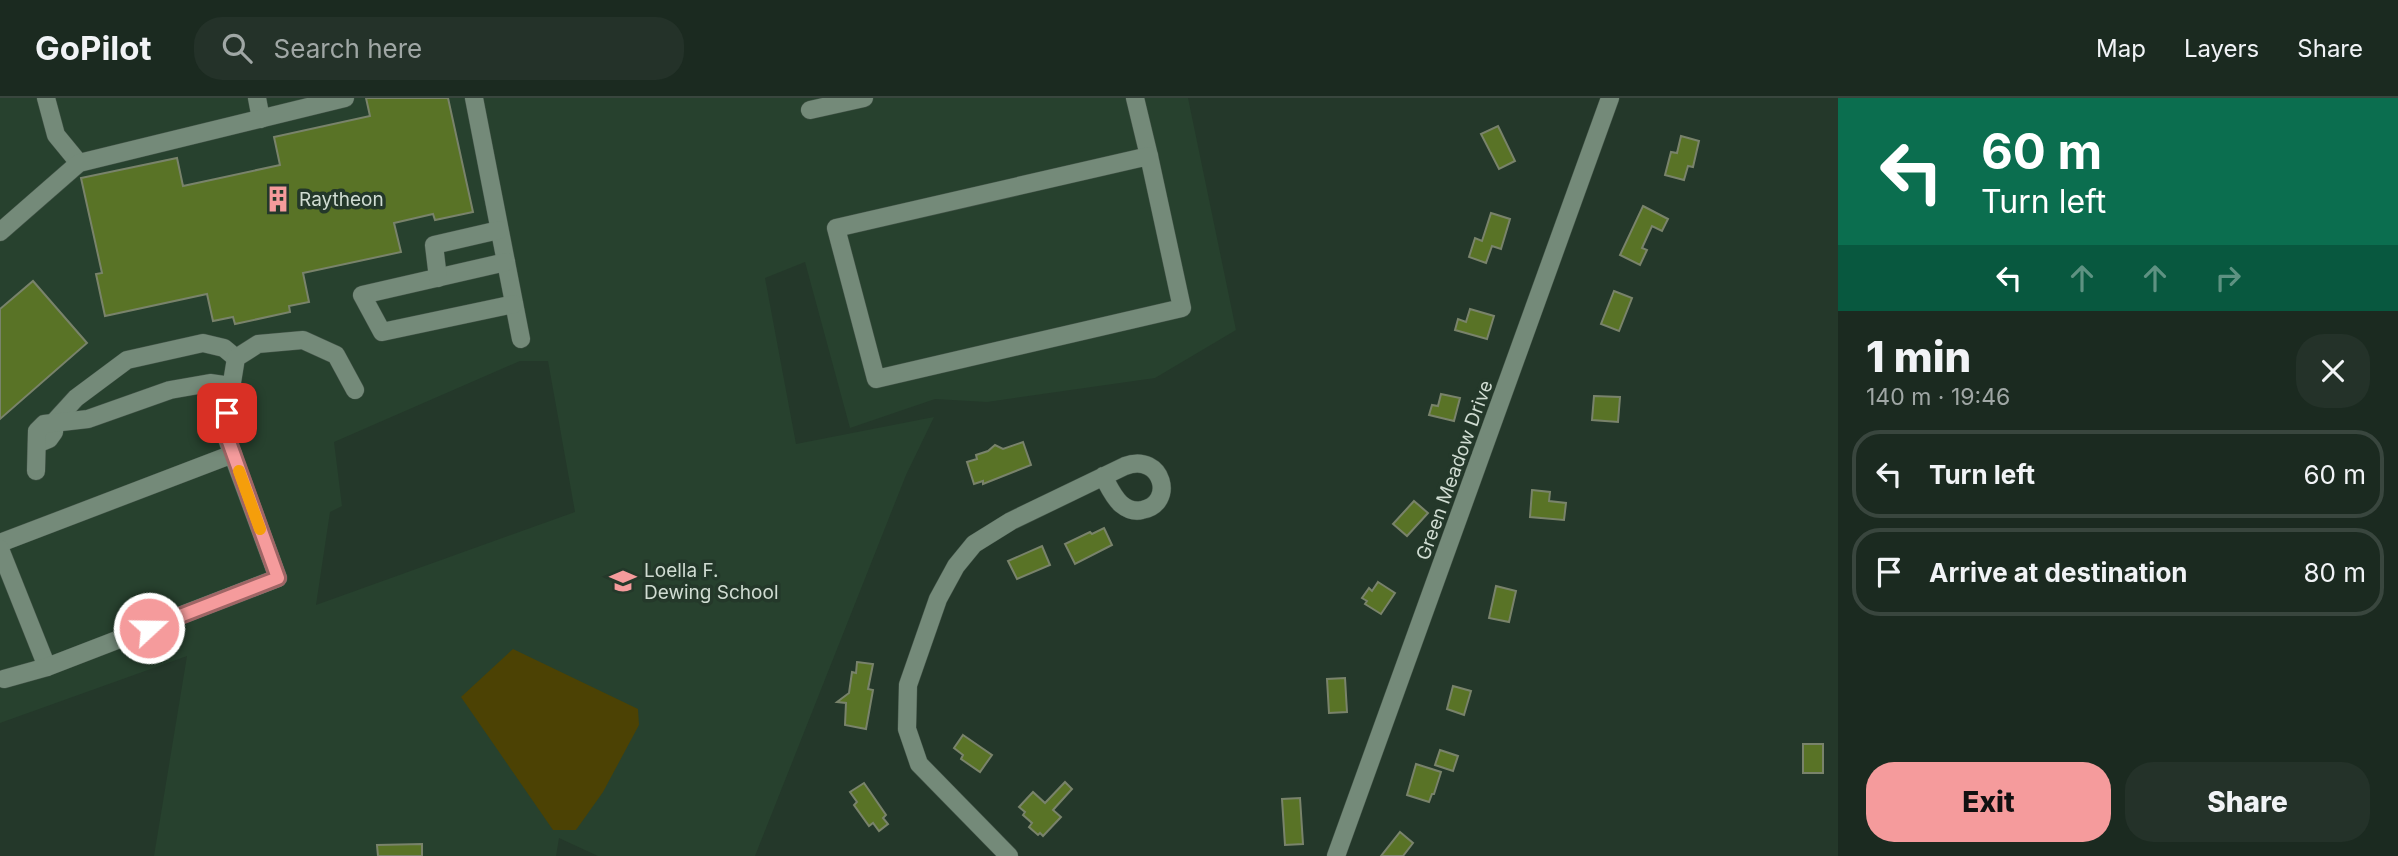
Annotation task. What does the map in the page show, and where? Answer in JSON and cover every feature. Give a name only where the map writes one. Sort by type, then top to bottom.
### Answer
[{"type":"street","points":[[46,98],[56,135],[79,163]]},
{"type":"street","points":[[257,98],[261,120]]},
{"type":"street","points":[[0,232],[79,163],[345,98]]},
{"type":"street","points":[[474,98],[520,339]]},
{"type":"street","points":[[810,110],[864,98]]},
{"type":"street","points":[[1135,98],[1149,156],[1182,308],[876,379],[836,228],[1149,156]]},
{"type":"street","name":"Green Meadow Drive","points":[[1336,856],[1610,98]]},
{"type":"street","points":[[438,278],[434,245],[499,229]]},
{"type":"street","points":[[506,262],[362,295],[382,332],[514,304]]},
{"type":"street","points":[[1,675],[47,667],[278,578],[228,439],[227,413],[236,358],[258,344],[303,340],[336,355],[355,390]]},
{"type":"street","points":[[36,471],[37,444],[49,439],[54,432],[55,421],[76,398],[127,360],[203,343],[224,348],[236,358]]},
{"type":"street","points":[[55,421],[88,419],[170,390],[210,383],[231,386]]},
{"type":"street","points":[[0,543],[233,454]]},
{"type":"street","points":[[1009,856],[919,764],[907,729],[908,685],[939,599],[956,566],[974,544],[1011,521],[1103,477]]},
{"type":"street","points":[[0,549],[47,667]]},
{"type":"shaded area","points":[[0,98],[1188,98],[1236,330],[1155,378],[987,402],[935,399],[850,428],[805,262],[765,278],[796,444],[934,417],[906,475],[755,856],[598,856],[559,838],[556,856],[154,856],[187,656],[0,723]],"holes":[[[520,361],[548,361],[575,512],[316,605],[330,512],[342,506],[334,442]]]},
{"type":"shaded area","points":[[513,649],[638,709],[639,725],[603,792],[576,830],[553,830],[461,697]]},
{"type":"building","name":"Raytheon","points":[[366,98],[448,98],[473,212],[435,220],[433,214],[394,223],[401,252],[303,273],[309,302],[289,306],[290,312],[235,324],[233,317],[213,321],[207,294],[105,316],[96,274],[102,273],[81,178],[177,158],[183,186],[280,165],[274,137],[370,116]]},
{"type":"building","points":[[1498,126],[1515,161],[1499,169],[1481,134]]},
{"type":"building","points":[[1681,136],[1699,141],[1693,167],[1688,166],[1684,180],[1665,175],[1671,152],[1677,153]]},
{"type":"building","points":[[1643,206],[1668,219],[1662,231],[1652,226],[1642,248],[1647,250],[1640,265],[1620,255]]},
{"type":"building","points":[[1491,213],[1510,219],[1501,249],[1492,246],[1486,263],[1469,257],[1475,238],[1482,241]]},
{"type":"building","points":[[33,281],[87,343],[0,419],[0,309]]},
{"type":"building","points":[[1614,291],[1632,298],[1619,331],[1601,324]]},
{"type":"building","points":[[1470,309],[1494,316],[1487,339],[1455,330],[1458,319],[1466,322]]},
{"type":"building","points":[[1441,394],[1460,398],[1454,421],[1429,415],[1432,405],[1438,406]]},
{"type":"building","points":[[1594,396],[1620,397],[1618,422],[1592,420]]},
{"type":"building","points":[[1023,442],[1031,465],[983,484],[983,481],[974,484],[967,462],[977,459],[976,455],[995,445],[1003,449]]},
{"type":"building","points":[[1532,490],[1550,492],[1549,501],[1566,503],[1564,520],[1530,517]]},
{"type":"building","points":[[1414,501],[1428,513],[1407,536],[1393,524]]},
{"type":"building","points":[[1104,528],[1112,545],[1075,564],[1065,544]]},
{"type":"building","points":[[1042,546],[1050,565],[1017,579],[1008,561]]},
{"type":"building","points":[[1378,582],[1395,593],[1381,614],[1365,604],[1367,601],[1362,598],[1369,588],[1372,591]]},
{"type":"building","points":[[1496,586],[1516,591],[1509,622],[1489,618]]},
{"type":"building","points":[[857,662],[873,664],[868,689],[873,690],[866,729],[845,725],[846,703],[837,702],[849,693],[852,672],[856,673]]},
{"type":"building","points":[[1345,678],[1347,712],[1329,713],[1327,679]]},
{"type":"building","points":[[1453,686],[1471,691],[1464,715],[1447,709]]},
{"type":"building","points":[[963,735],[992,755],[980,772],[961,759],[963,755],[954,748]]},
{"type":"building","points":[[1803,744],[1823,744],[1823,773],[1803,773]]},
{"type":"building","points":[[1440,750],[1458,756],[1453,771],[1435,765]]},
{"type":"building","points":[[1416,764],[1441,772],[1429,802],[1407,795]]},
{"type":"building","points":[[1065,782],[1072,789],[1053,810],[1061,817],[1043,836],[1040,833],[1038,835],[1029,827],[1032,823],[1019,807],[1033,792],[1045,803]]},
{"type":"building","points":[[864,783],[886,815],[883,818],[888,824],[879,831],[873,823],[869,826],[854,805],[857,802],[850,792]]},
{"type":"building","points":[[1300,798],[1303,844],[1285,845],[1282,799]]},
{"type":"building","points":[[1400,832],[1413,843],[1403,856],[1381,856]]},
{"type":"building","points":[[422,844],[422,856],[378,856],[377,845]]},
{"type":"slow traffic","points":[[239,471],[260,529]]},
{"type":"place","name":"Raytheon","points":[[278,199]]},
{"type":"place","name":"Loella F. Dewing School","points":[[623,581]]},
{"type":"route","points":[[149,628],[278,578],[228,439],[227,413]]}]
